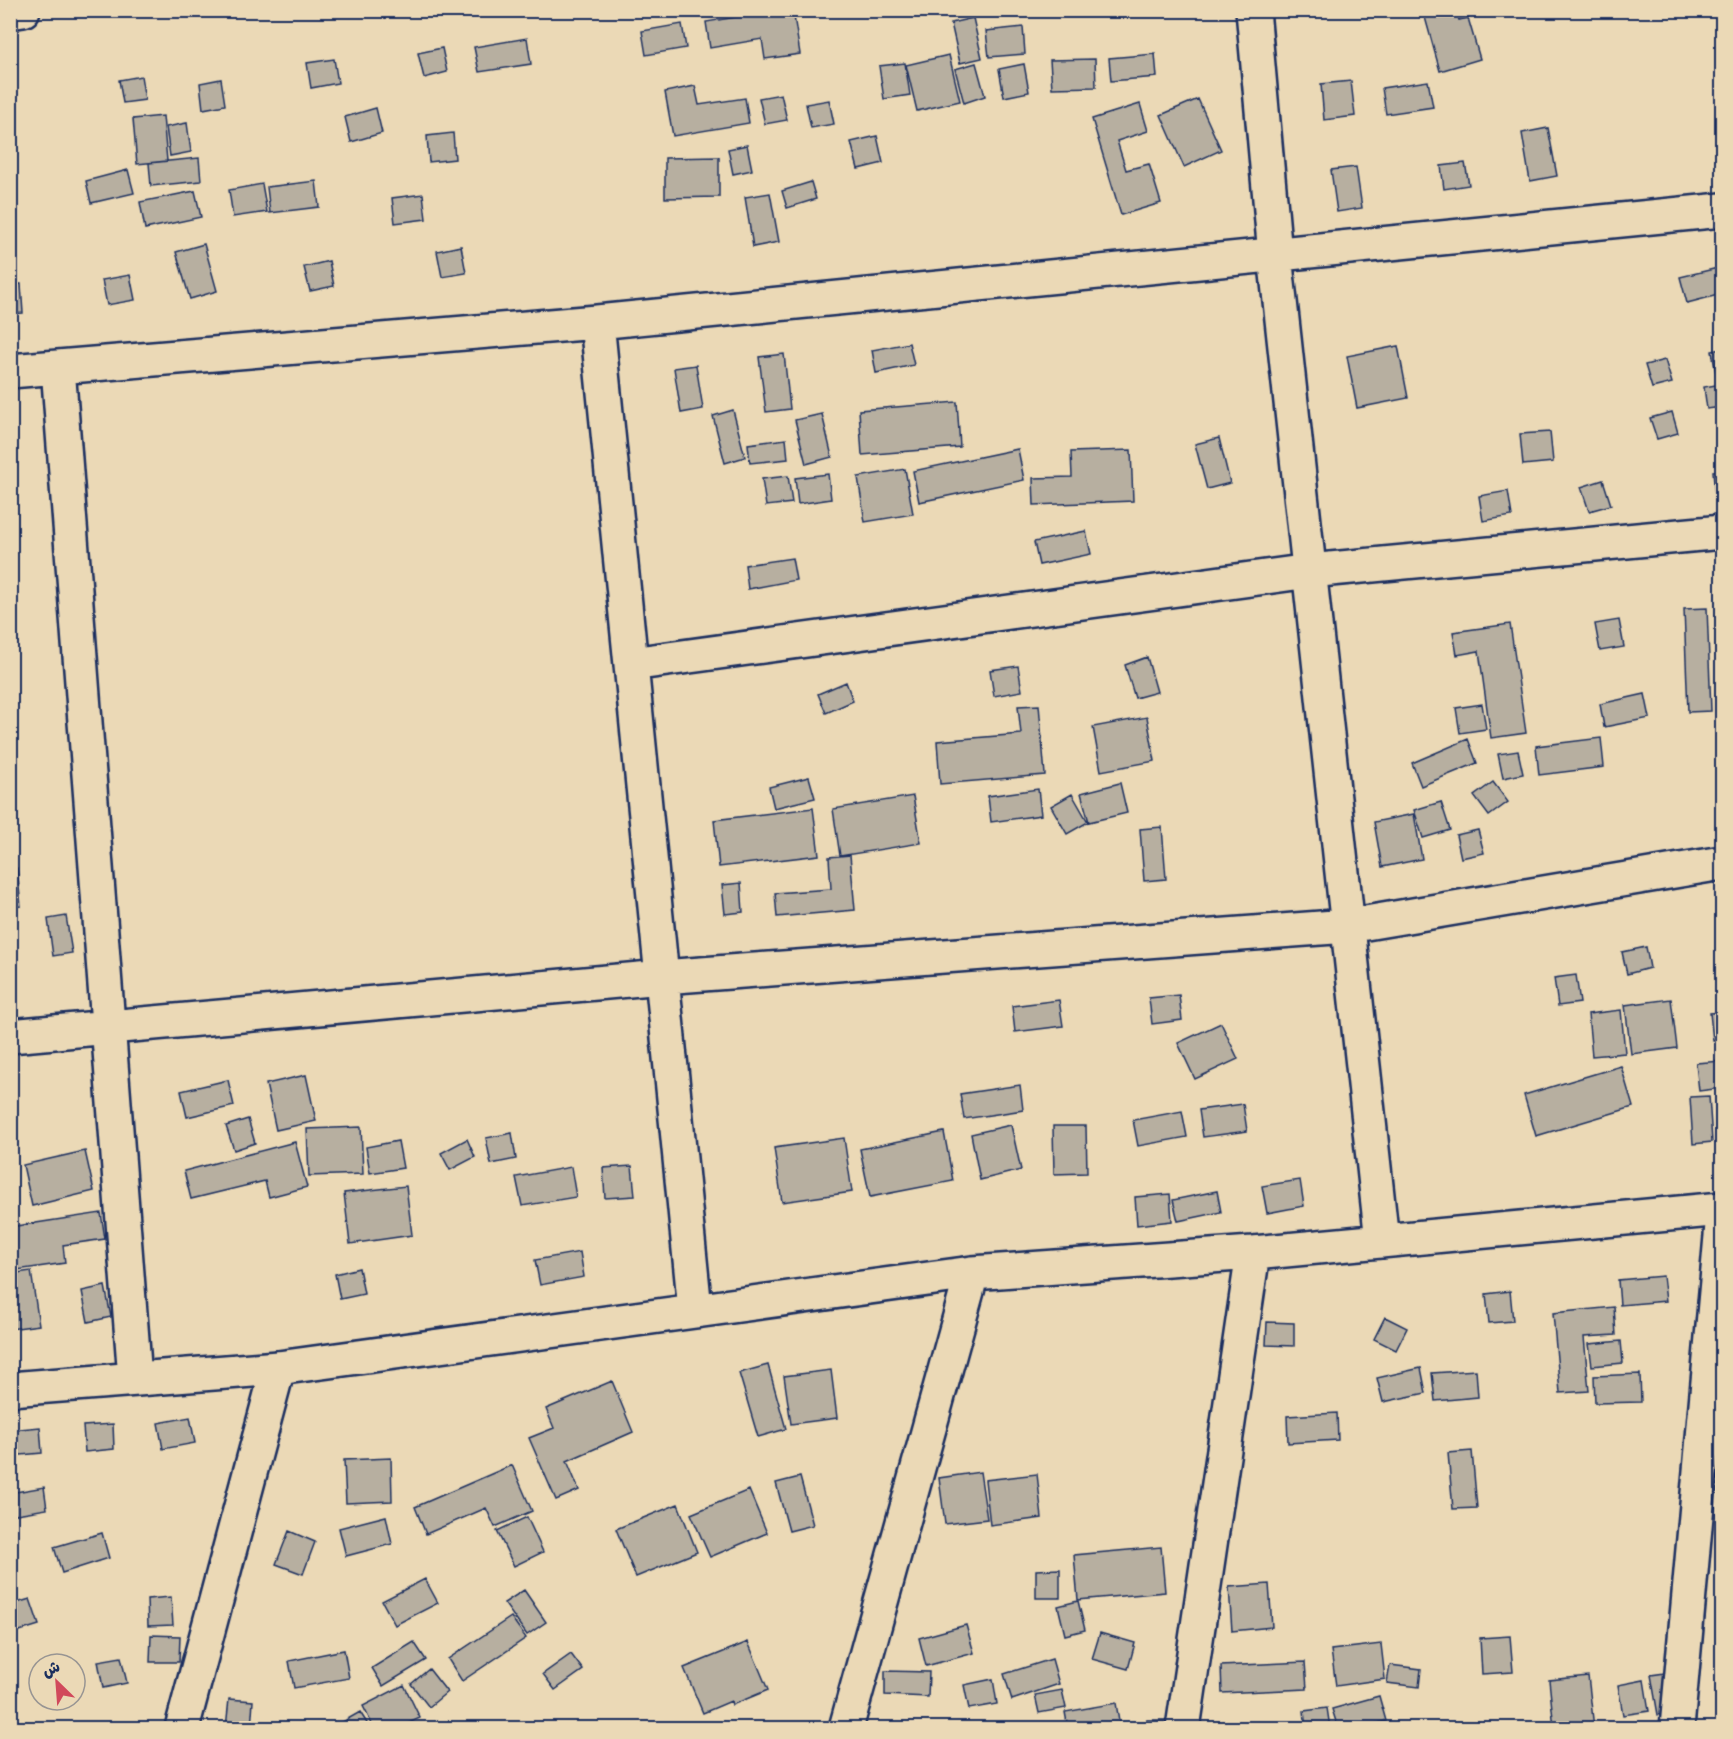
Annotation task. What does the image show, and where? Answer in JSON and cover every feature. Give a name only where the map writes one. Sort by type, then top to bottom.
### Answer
[{"type":"street","points":[[10,12],[23,10]]},
{"type":"street","points":[[1253,10],[1275,255],[1382,1241]]},
{"type":"street","points":[[10,371],[597,322],[1722,210]]},
{"type":"street","points":[[597,322],[695,1310]]},
{"type":"street","points":[[58,367],[135,1379]]},
{"type":"street","points":[[631,664],[1309,572],[1722,532]]},
{"type":"street","points":[[10,1035],[662,977],[1348,926],[1722,863]]},
{"type":"street","points":[[10,1389],[278,1368],[972,1273],[1253,1253],[1722,1209]]},
{"type":"street","points":[[1677,1728],[1722,1225]]},
{"type":"street","points":[[1184,1728],[1253,1253]]},
{"type":"street","points":[[846,1728],[972,1273]]},
{"type":"street","points":[[182,1728],[278,1368]]},
{"type":"building","points":[[778,10],[793,10],[800,54],[765,59],[762,39],[710,48],[706,22]]},
{"type":"building","points":[[1423,10],[1456,10],[1459,20],[1468,18],[1480,59],[1440,71]]},
{"type":"building","points":[[973,18],[982,58],[960,63],[951,23]]},
{"type":"building","points":[[682,24],[686,48],[646,55],[642,31]]},
{"type":"building","points":[[1023,27],[1025,54],[989,57],[986,31]]},
{"type":"building","points":[[527,38],[531,64],[479,72],[474,47]]},
{"type":"building","points":[[442,48],[447,72],[424,78],[418,53]]},
{"type":"building","points":[[1155,54],[1157,77],[1111,81],[1109,58]]},
{"type":"building","points":[[949,55],[960,101],[917,111],[906,65]]},
{"type":"building","points":[[334,59],[338,83],[311,88],[307,63]]},
{"type":"building","points":[[1095,59],[1096,87],[1052,88],[1050,60]]},
{"type":"building","points":[[905,63],[910,95],[884,99],[879,66]]},
{"type":"building","points":[[976,63],[985,96],[964,103],[955,69]]},
{"type":"building","points":[[1024,64],[1029,92],[1004,97],[999,69]]},
{"type":"building","points":[[141,76],[145,100],[123,103],[119,80]]},
{"type":"building","points":[[221,79],[225,105],[203,109],[200,83]]},
{"type":"building","points":[[1351,81],[1355,116],[1324,120],[1321,84]]},
{"type":"building","points":[[1428,81],[1433,107],[1386,114],[1382,88]]},
{"type":"building","points":[[695,86],[699,105],[745,98],[749,123],[673,136],[665,92]]},
{"type":"building","points":[[781,94],[787,120],[765,124],[759,98]]},
{"type":"building","points":[[1198,99],[1221,150],[1184,167],[1161,115]]},
{"type":"building","points":[[829,100],[834,124],[811,128],[806,104]]},
{"type":"building","points":[[1140,104],[1148,131],[1117,141],[1126,170],[1149,164],[1161,203],[1121,215],[1092,119]]},
{"type":"building","points":[[376,108],[382,133],[351,142],[345,117]]},
{"type":"building","points":[[163,116],[167,161],[137,164],[133,119]]},
{"type":"building","points":[[187,123],[191,152],[170,156],[166,127]]},
{"type":"building","points":[[1548,128],[1557,176],[1530,181],[1522,133]]},
{"type":"building","points":[[453,133],[455,159],[429,162],[427,136]]},
{"type":"building","points":[[877,136],[883,163],[858,169],[851,142]]},
{"type":"building","points":[[747,145],[752,170],[733,174],[728,149]]},
{"type":"building","points":[[719,157],[719,197],[665,198],[665,158]]},
{"type":"building","points":[[199,158],[201,181],[151,186],[149,163]]},
{"type":"building","points":[[1465,163],[1469,185],[1444,189],[1441,166]]},
{"type":"building","points":[[1356,167],[1362,208],[1337,212],[1331,170]]},
{"type":"building","points":[[128,170],[134,193],[91,203],[86,181]]},
{"type":"building","points":[[316,181],[319,207],[270,213],[267,187]]},
{"type":"building","points":[[811,182],[816,199],[787,208],[782,191]]},
{"type":"building","points":[[262,184],[267,212],[233,217],[229,190]]},
{"type":"building","points":[[195,191],[201,217],[145,229],[140,202]]},
{"type":"building","points":[[770,193],[779,242],[753,247],[745,197]]},
{"type":"building","points":[[423,194],[426,219],[395,223],[392,198]]},
{"type":"building","points":[[204,244],[217,291],[190,299],[176,252]]},
{"type":"building","points":[[461,246],[466,273],[442,277],[437,251]]},
{"type":"building","points":[[329,261],[334,286],[310,291],[304,267]]},
{"type":"building","points":[[1722,267],[1722,294],[1687,303],[1680,277]]},
{"type":"building","points":[[130,275],[135,300],[107,305],[102,280]]},
{"type":"building","points":[[10,284],[21,284],[23,313],[10,314]]},
{"type":"building","points":[[909,343],[914,365],[876,373],[872,350]]},
{"type":"building","points":[[1398,346],[1408,398],[1357,408],[1347,356]]},
{"type":"building","points":[[1722,349],[1722,378],[1717,379],[1712,351]]},
{"type":"building","points":[[784,354],[790,409],[766,412],[759,357]]},
{"type":"building","points":[[1665,360],[1672,383],[1652,388],[1645,365]]},
{"type":"building","points":[[696,365],[703,409],[681,413],[674,368]]},
{"type":"building","points":[[1722,384],[1722,407],[1707,409],[1704,387]]},
{"type":"building","points":[[957,402],[960,447],[862,455],[859,410]]},
{"type":"building","points":[[733,410],[745,457],[725,463],[713,416]]},
{"type":"building","points":[[1672,412],[1678,433],[1657,439],[1650,418]]},
{"type":"building","points":[[822,414],[832,457],[806,464],[795,420]]},
{"type":"building","points":[[1550,432],[1553,462],[1523,465],[1520,434]]},
{"type":"building","points":[[1219,438],[1230,483],[1207,489],[1195,444]]},
{"type":"building","points":[[786,439],[788,459],[750,463],[748,444]]},
{"type":"building","points":[[1018,449],[1024,480],[919,502],[913,471]]},
{"type":"building","points":[[1131,450],[1133,501],[1034,505],[1033,478],[1072,477],[1071,452]]},
{"type":"building","points":[[905,469],[913,514],[865,522],[858,477]]},
{"type":"building","points":[[1722,470],[1722,497],[1715,497],[1713,471]]},
{"type":"building","points":[[828,474],[831,499],[798,504],[795,478]]},
{"type":"building","points":[[788,476],[792,503],[766,506],[762,479]]},
{"type":"building","points":[[1603,480],[1611,505],[1589,511],[1581,487]]},
{"type":"building","points":[[1508,491],[1512,516],[1483,521],[1479,496]]},
{"type":"building","points":[[1086,531],[1091,554],[1039,565],[1034,542]]},
{"type":"building","points":[[792,558],[796,580],[748,589],[745,565]]},
{"type":"building","points":[[1707,608],[1711,711],[1688,712],[1684,609]]},
{"type":"building","points":[[1619,620],[1624,647],[1600,651],[1595,624]]},
{"type":"building","points":[[1510,624],[1526,733],[1491,738],[1479,651],[1457,655],[1453,632]]},
{"type":"building","points":[[1147,657],[1157,692],[1135,698],[1125,665]]},
{"type":"building","points":[[1018,666],[1022,691],[994,696],[990,670]]},
{"type":"building","points":[[846,682],[853,701],[826,713],[818,694]]},
{"type":"building","points":[[1645,694],[1650,718],[1604,727],[1600,704]]},
{"type":"building","points":[[1482,704],[1486,729],[1460,733],[1456,708]]},
{"type":"building","points":[[1039,705],[1045,775],[940,784],[937,741],[1021,734],[1018,706]]},
{"type":"building","points":[[1147,717],[1155,761],[1101,771],[1093,727]]},
{"type":"building","points":[[1601,738],[1604,767],[1539,775],[1536,746]]},
{"type":"building","points":[[1468,739],[1477,763],[1421,786],[1412,763]]},
{"type":"building","points":[[1518,751],[1523,774],[1503,778],[1498,754]]},
{"type":"building","points":[[809,777],[815,798],[774,808],[769,787]]},
{"type":"building","points":[[1493,782],[1508,802],[1489,816],[1474,796]]},
{"type":"building","points":[[1120,783],[1127,813],[1089,822],[1081,793]]},
{"type":"building","points":[[1038,789],[1041,815],[991,822],[988,796]]},
{"type":"building","points":[[1072,794],[1088,822],[1067,834],[1051,806]]},
{"type":"building","points":[[913,796],[921,843],[840,856],[833,809]]},
{"type":"building","points":[[1441,802],[1450,830],[1423,838],[1414,810]]},
{"type":"building","points":[[813,808],[819,855],[719,867],[714,820]]},
{"type":"building","points":[[1414,814],[1422,859],[1382,867],[1374,822]]},
{"type":"building","points":[[1162,827],[1166,879],[1144,881],[1140,829]]},
{"type":"building","points":[[1478,830],[1484,853],[1461,858],[1456,835]]},
{"type":"building","points":[[850,855],[855,910],[777,917],[775,893],[831,889],[829,857]]},
{"type":"building","points":[[17,868],[21,906],[10,907],[10,869]]},
{"type":"building","points":[[741,883],[743,912],[725,914],[722,885]]},
{"type":"building","points":[[66,916],[72,953],[53,956],[48,919]]},
{"type":"building","points":[[1646,947],[1650,968],[1627,974],[1622,952]]},
{"type":"building","points":[[1576,975],[1580,1003],[1558,1006],[1554,978]]},
{"type":"building","points":[[1179,995],[1182,1020],[1152,1024],[1149,998]]},
{"type":"building","points":[[1671,999],[1677,1048],[1631,1054],[1625,1005]]},
{"type":"building","points":[[1059,1000],[1063,1026],[1015,1032],[1012,1006]]},
{"type":"building","points":[[1621,1010],[1625,1053],[1592,1056],[1588,1014]]},
{"type":"building","points":[[1722,1012],[1722,1040],[1713,1041],[1710,1013]]},
{"type":"building","points":[[1221,1023],[1238,1059],[1195,1079],[1178,1043]]},
{"type":"building","points":[[1722,1061],[1722,1088],[1699,1091],[1696,1063]]},
{"type":"building","points":[[1621,1066],[1633,1107],[1536,1136],[1524,1095]]},
{"type":"building","points":[[306,1075],[316,1121],[276,1130],[266,1084]]},
{"type":"building","points":[[228,1080],[234,1106],[187,1117],[181,1091]]},
{"type":"building","points":[[1020,1085],[1023,1110],[964,1119],[960,1094]]},
{"type":"building","points":[[1709,1096],[1712,1142],[1693,1144],[1690,1097]]},
{"type":"building","points":[[1243,1104],[1247,1131],[1203,1137],[1199,1110]]},
{"type":"building","points":[[1182,1111],[1187,1137],[1138,1146],[1133,1120]]},
{"type":"building","points":[[248,1119],[255,1143],[234,1150],[226,1126]]},
{"type":"building","points":[[1011,1125],[1021,1170],[980,1180],[971,1134]]},
{"type":"building","points":[[1053,1126],[1086,1126],[1087,1173],[1054,1174]]},
{"type":"building","points":[[361,1127],[363,1174],[309,1176],[307,1129]]},
{"type":"building","points":[[944,1132],[953,1181],[870,1197],[860,1149]]},
{"type":"building","points":[[512,1133],[516,1159],[491,1164],[486,1138]]},
{"type":"building","points":[[844,1138],[852,1192],[782,1202],[774,1148]]},
{"type":"building","points":[[467,1139],[475,1157],[450,1170],[441,1153]]},
{"type":"building","points":[[398,1141],[403,1168],[370,1173],[366,1147]]},
{"type":"building","points":[[295,1142],[307,1187],[269,1197],[265,1181],[191,1199],[184,1171]]},
{"type":"building","points":[[85,1151],[94,1191],[32,1206],[23,1165]]},
{"type":"building","points":[[632,1166],[635,1196],[605,1198],[603,1168]]},
{"type":"building","points":[[571,1167],[576,1197],[522,1206],[516,1177]]},
{"type":"building","points":[[1300,1180],[1304,1206],[1267,1213],[1262,1186]]},
{"type":"building","points":[[406,1186],[412,1235],[350,1244],[344,1193]]},
{"type":"building","points":[[1217,1191],[1221,1212],[1178,1221],[1173,1200]]},
{"type":"building","points":[[1170,1194],[1172,1221],[1137,1225],[1135,1197]]},
{"type":"building","points":[[101,1213],[105,1239],[63,1245],[65,1263],[10,1271],[10,1227]]},
{"type":"building","points":[[580,1252],[584,1277],[540,1285],[535,1260]]},
{"type":"building","points":[[359,1268],[364,1294],[340,1299],[335,1274]]},
{"type":"building","points":[[31,1271],[39,1325],[10,1329],[10,1274]]},
{"type":"building","points":[[1663,1276],[1666,1301],[1620,1305],[1618,1280]]},
{"type":"building","points":[[105,1286],[111,1317],[88,1322],[82,1291]]},
{"type":"building","points":[[1510,1291],[1513,1321],[1489,1323],[1486,1294]]},
{"type":"building","points":[[1614,1307],[1616,1335],[1584,1337],[1589,1391],[1560,1393],[1553,1313]]},
{"type":"building","points":[[1385,1317],[1407,1328],[1396,1350],[1374,1339]]},
{"type":"building","points":[[1267,1322],[1294,1323],[1294,1346],[1266,1345]]},
{"type":"building","points":[[1621,1341],[1623,1363],[1592,1366],[1589,1344]]},
{"type":"building","points":[[768,1365],[786,1429],[758,1437],[739,1373]]},
{"type":"building","points":[[1421,1368],[1426,1393],[1383,1402],[1377,1378]]},
{"type":"building","points":[[831,1370],[837,1418],[791,1424],[784,1376]]},
{"type":"building","points":[[1476,1370],[1478,1397],[1435,1401],[1432,1373]]},
{"type":"building","points":[[1640,1374],[1641,1402],[1595,1403],[1594,1376]]},
{"type":"building","points":[[612,1381],[633,1432],[567,1461],[579,1490],[556,1500],[529,1438],[554,1428],[546,1409]]},
{"type":"building","points":[[1337,1413],[1338,1440],[1288,1443],[1287,1416]]},
{"type":"building","points":[[190,1417],[195,1443],[163,1449],[158,1423]]},
{"type":"building","points":[[113,1424],[114,1449],[85,1452],[83,1426]]},
{"type":"building","points":[[40,1427],[42,1453],[10,1456],[10,1430]]},
{"type":"building","points":[[1472,1451],[1477,1508],[1453,1509],[1448,1453]]},
{"type":"building","points":[[391,1458],[392,1501],[346,1503],[344,1460]]},
{"type":"building","points":[[512,1465],[532,1511],[495,1527],[486,1508],[426,1534],[415,1507]]},
{"type":"building","points":[[980,1472],[987,1519],[945,1524],[939,1478]]},
{"type":"building","points":[[1037,1474],[1042,1518],[990,1525],[985,1480]]},
{"type":"building","points":[[800,1477],[813,1525],[789,1531],[776,1483]]},
{"type":"building","points":[[44,1487],[47,1509],[10,1515],[10,1493]]},
{"type":"building","points":[[749,1490],[767,1533],[710,1557],[691,1514]]},
{"type":"building","points":[[678,1504],[697,1552],[636,1577],[616,1529]]},
{"type":"building","points":[[386,1516],[392,1544],[346,1556],[339,1528]]},
{"type":"building","points":[[527,1517],[543,1552],[514,1566],[497,1531]]},
{"type":"building","points":[[289,1531],[315,1542],[303,1574],[276,1564]]},
{"type":"building","points":[[102,1533],[109,1558],[62,1573],[54,1547]]},
{"type":"building","points":[[1161,1547],[1165,1592],[1078,1600],[1074,1555]]},
{"type":"building","points":[[1060,1569],[1060,1598],[1036,1598],[1036,1570]]},
{"type":"building","points":[[425,1579],[438,1603],[395,1625],[382,1601]]},
{"type":"building","points":[[1269,1584],[1272,1627],[1232,1631],[1229,1587]]},
{"type":"building","points":[[524,1590],[546,1622],[527,1635],[504,1603]]},
{"type":"building","points":[[171,1597],[173,1625],[148,1626],[147,1599]]},
{"type":"building","points":[[30,1599],[39,1625],[10,1634],[10,1605]]},
{"type":"building","points":[[1078,1601],[1085,1630],[1065,1635],[1058,1606]]},
{"type":"building","points":[[511,1617],[526,1638],[462,1681],[448,1659]]},
{"type":"building","points":[[966,1625],[974,1653],[926,1666],[919,1638]]},
{"type":"building","points":[[1100,1633],[1135,1643],[1128,1669],[1092,1659]]},
{"type":"building","points":[[151,1635],[180,1636],[179,1662],[150,1662]]},
{"type":"building","points":[[1510,1636],[1513,1672],[1482,1674],[1480,1638]]},
{"type":"building","points":[[414,1642],[426,1660],[383,1686],[372,1668]]},
{"type":"building","points":[[748,1642],[768,1690],[732,1705],[731,1701],[703,1713],[684,1668]]},
{"type":"building","points":[[1381,1644],[1385,1679],[1336,1686],[1331,1650]]},
{"type":"building","points":[[344,1650],[349,1678],[294,1688],[289,1661]]},
{"type":"building","points":[[571,1654],[583,1670],[555,1690],[543,1674]]},
{"type":"building","points":[[121,1657],[127,1683],[103,1688],[98,1661]]},
{"type":"building","points":[[1052,1659],[1059,1684],[1012,1700],[1004,1674]]},
{"type":"building","points":[[1305,1662],[1307,1689],[1222,1693],[1221,1666]]},
{"type":"building","points":[[1390,1665],[1421,1669],[1419,1687],[1387,1683]]},
{"type":"building","points":[[429,1669],[447,1692],[429,1707],[411,1684]]},
{"type":"building","points":[[885,1671],[929,1672],[928,1697],[885,1695]]},
{"type":"building","points":[[1679,1671],[1686,1710],[1658,1715],[1651,1675]]},
{"type":"building","points":[[1588,1676],[1594,1728],[1554,1728],[1549,1680]]},
{"type":"building","points":[[993,1679],[997,1704],[969,1709],[964,1685]]},
{"type":"building","points":[[1644,1680],[1649,1711],[1623,1715],[1618,1685]]},
{"type":"building","points":[[404,1685],[420,1718],[398,1728],[374,1728],[363,1706]]},
{"type":"building","points":[[1062,1690],[1066,1708],[1039,1713],[1035,1695]]},
{"type":"building","points":[[1379,1696],[1386,1721],[1357,1728],[1338,1728],[1332,1709]]},
{"type":"building","points":[[229,1699],[253,1701],[251,1728],[226,1728]]},
{"type":"building","points":[[1116,1703],[1120,1728],[1068,1728],[1065,1712]]},
{"type":"building","points":[[1327,1708],[1330,1728],[1306,1728],[1304,1711]]},
{"type":"building","points":[[360,1712],[370,1728],[332,1728]]},
{"type":"building","points":[[1147,1720],[1175,1720],[1175,1728],[1147,1728]]}]
